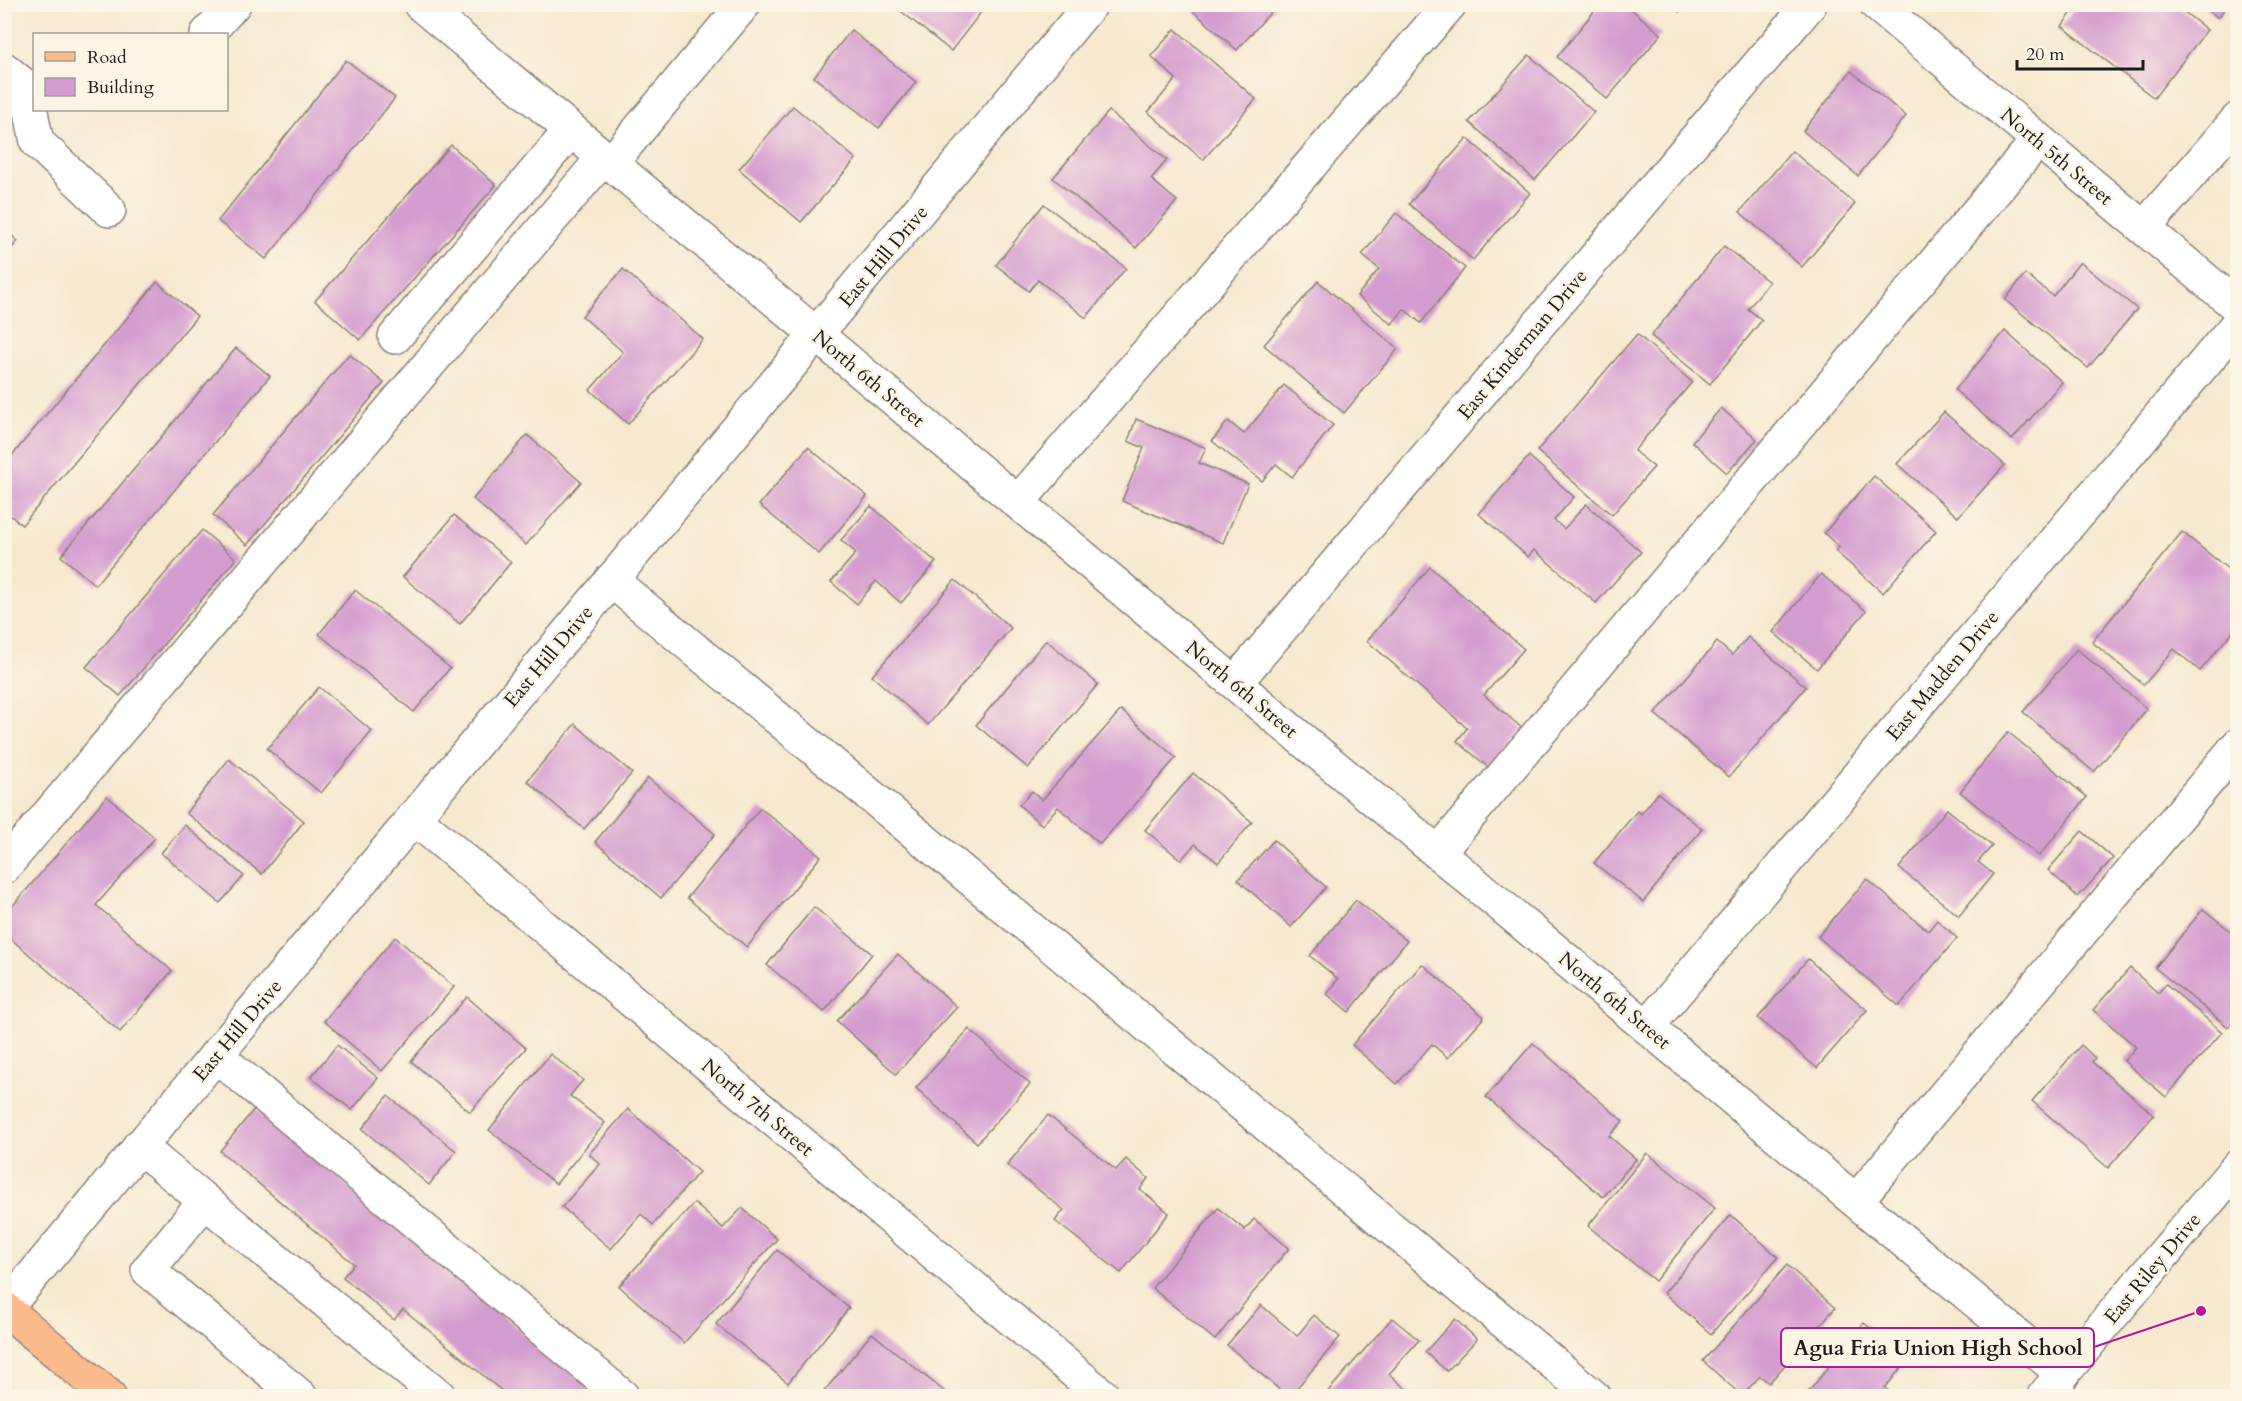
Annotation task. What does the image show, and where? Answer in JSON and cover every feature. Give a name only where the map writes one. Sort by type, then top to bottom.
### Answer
[{"type":"main road","points":[[5,1309],[110,1396]]},
{"type":"street","points":[[208,33],[234,4]]},
{"type":"street","name":"North 6th Street","points":[[420,4],[1856,1201],[2054,1385]]},
{"type":"street","points":[[4,867],[744,4]]},
{"type":"street","name":"East Hill Drive","points":[[5,1309],[1091,4]]},
{"type":"street","points":[[1018,502],[1450,4]]},
{"type":"street","name":"East Kinderman Drive","points":[[1235,683],[1810,4]]},
{"type":"street","name":"North 5th Street","points":[[1876,4],[2238,307]]},
{"type":"street","points":[[4,69],[26,87],[37,142],[109,210]]},
{"type":"street","points":[[2144,228],[2238,119]]},
{"type":"street","points":[[395,337],[571,130]]},
{"type":"street","points":[[1438,853],[2038,140]]},
{"type":"street","name":"East Madden Drive","points":[[1647,1027],[2238,324]]},
{"type":"street","points":[[611,580],[1593,1396]]},
{"type":"street","points":[[1856,1201],[2238,745]]},
{"type":"street","name":"North 7th Street","points":[[414,817],[1103,1396]]},
{"type":"street","points":[[216,1055],[622,1396]]},
{"type":"street","points":[[139,1146],[439,1396]]},
{"type":"street","name":"East Riley Drive","points":[[2054,1385],[2238,1166]]},
{"type":"street","points":[[205,1201],[148,1270],[300,1396]]},
{"type":"building","points":[[892,4],[981,4],[985,7],[951,51]]},
{"type":"building","points":[[1600,4],[1625,4],[1661,34],[1607,99],[1557,57]]},
{"type":"building","points":[[1670,4],[1685,4],[1679,12]]},
{"type":"building","points":[[2078,4],[2174,4],[2207,30],[2154,98],[2062,26]]},
{"type":"building","points":[[2201,4],[2228,4],[2218,18]]},
{"type":"building","points":[[1197,5],[1277,5],[1237,50],[1192,10]]},
{"type":"building","points":[[1175,29],[1256,99],[1203,160],[1148,112],[1176,79],[1151,56]]},
{"type":"building","points":[[851,30],[916,82],[879,128],[814,77]]},
{"type":"building","points":[[1529,55],[1594,112],[1535,180],[1469,122]]},
{"type":"building","points":[[346,60],[395,98],[266,259],[218,221]]},
{"type":"building","points":[[1851,71],[1906,116],[1858,176],[1803,131]]},
{"type":"building","points":[[793,106],[856,159],[801,222],[739,169]]},
{"type":"building","points":[[1109,111],[1167,160],[1151,179],[1177,201],[1136,248],[1053,178]]},
{"type":"building","points":[[1467,138],[1530,193],[1473,260],[1409,204]]},
{"type":"building","points":[[451,145],[496,185],[360,340],[315,301]]},
{"type":"building","points":[[1792,151],[1855,204],[1802,267],[1740,212]]},
{"type":"building","points":[[1044,204],[1126,268],[1086,318],[1038,280],[1029,291],[996,265]]},
{"type":"building","points":[[1396,213],[1465,268],[1421,323],[1404,309],[1392,324],[1357,296],[1379,269],[1362,255]]},
{"type":"building","points":[[4,229],[18,241],[4,257]]},
{"type":"building","points":[[1724,246],[1769,282],[1748,309],[1762,320],[1710,384],[1651,336]]},
{"type":"building","points":[[2080,262],[2137,309],[2088,368],[2005,300],[2025,274],[2053,296]]},
{"type":"building","points":[[623,269],[703,339],[628,424],[590,390],[623,352],[582,316]]},
{"type":"building","points":[[1318,281],[1398,349],[1344,413],[1264,345]]},
{"type":"building","points":[[157,282],[197,316],[22,525],[4,510],[4,465]]},
{"type":"building","points":[[2005,331],[2062,382],[2012,440],[1955,390]]},
{"type":"building","points":[[1637,334],[1692,382],[1634,451],[1654,467],[1612,515],[1537,451]]},
{"type":"building","points":[[236,348],[270,376],[95,585],[61,556]]},
{"type":"building","points":[[349,354],[384,383],[247,545],[213,515]]},
{"type":"building","points":[[1284,385],[1333,425],[1292,477],[1276,464],[1262,481],[1212,441],[1228,421],[1244,434]]},
{"type":"building","points":[[1721,408],[1757,439],[1727,473],[1692,442]]},
{"type":"building","points":[[1944,412],[2005,465],[1958,517],[1897,464]]},
{"type":"building","points":[[1136,419],[1206,448],[1199,463],[1248,484],[1223,543],[1122,501],[1144,448],[1128,441]]},
{"type":"building","points":[[527,435],[581,482],[526,545],[473,499]]},
{"type":"building","points":[[808,447],[867,496],[819,554],[759,505]]},
{"type":"building","points":[[1529,456],[1574,497],[1554,520],[1564,529],[1586,504],[1641,552],[1596,603],[1534,550],[1528,557],[1479,514]]},
{"type":"building","points":[[1874,476],[1936,531],[1883,593],[1835,551],[1839,547],[1824,533]]},
{"type":"building","points":[[871,506],[936,562],[901,603],[876,581],[857,604],[831,582],[856,553],[841,540]]},
{"type":"building","points":[[454,515],[511,562],[460,624],[403,577]]},
{"type":"building","points":[[202,530],[236,559],[120,696],[86,667]]},
{"type":"building","points":[[2182,532],[2238,577],[2238,625],[2200,671],[2174,649],[2144,685],[2092,642]]},
{"type":"building","points":[[1430,567],[1524,649],[1484,695],[1523,729],[1489,768],[1457,741],[1467,728],[1367,641]]},
{"type":"building","points":[[1821,574],[1866,611],[1817,669],[1773,632]]},
{"type":"building","points":[[955,580],[1011,628],[928,725],[872,676]]},
{"type":"building","points":[[355,590],[450,668],[414,712],[319,634]]},
{"type":"building","points":[[1748,637],[1806,687],[1729,777],[1655,714],[1717,642],[1732,655]]},
{"type":"building","points":[[1046,640],[1098,684],[1028,768],[976,725]]},
{"type":"building","points":[[2077,649],[2147,709],[2094,772],[2023,712]]},
{"type":"building","points":[[319,687],[372,731],[321,793],[267,749]]},
{"type":"building","points":[[1121,710],[1176,758],[1100,844],[1058,807],[1042,825],[1019,805],[1032,791],[1042,800]]},
{"type":"building","points":[[575,724],[632,773],[584,829],[527,781]]},
{"type":"building","points":[[2008,732],[2087,797],[2039,856],[1960,792]]},
{"type":"building","points":[[229,759],[304,821],[262,874],[186,813]]},
{"type":"building","points":[[1193,773],[1252,822],[1218,863],[1195,844],[1181,860],[1145,830]]},
{"type":"building","points":[[648,778],[715,834],[661,898],[595,842]]},
{"type":"building","points":[[1658,793],[1702,829],[1643,902],[1594,863],[1637,811],[1641,814]]},
{"type":"building","points":[[107,796],[155,838],[96,905],[172,971],[120,1032],[4,933],[4,916]]},
{"type":"building","points":[[760,808],[821,856],[747,947],[687,898]]},
{"type":"building","points":[[1947,809],[1992,846],[1978,862],[1993,874],[1959,916],[1899,868]]},
{"type":"building","points":[[185,825],[244,876],[220,903],[161,853]]},
{"type":"building","points":[[2082,831],[2113,858],[2078,897],[2048,870]]},
{"type":"building","points":[[1274,840],[1326,887],[1291,927],[1238,880]]},
{"type":"building","points":[[1867,879],[1928,931],[1937,920],[1957,938],[1899,1006],[1818,937]]},
{"type":"building","points":[[1356,900],[1407,941],[1349,1012],[1327,994],[1338,979],[1310,956]]},
{"type":"building","points":[[814,907],[872,954],[824,1012],[767,965]]},
{"type":"building","points":[[2203,909],[2238,937],[2238,1015],[2228,1027],[2155,968]]},
{"type":"building","points":[[395,937],[454,987],[382,1071],[324,1021]]},
{"type":"building","points":[[898,954],[957,1007],[896,1074],[837,1021]]},
{"type":"building","points":[[1808,959],[1867,1010],[1817,1068],[1758,1018]]},
{"type":"building","points":[[1422,964],[1484,1017],[1448,1058],[1432,1044],[1397,1084],[1352,1045]]},
{"type":"building","points":[[2130,968],[2158,993],[2166,984],[2222,1032],[2166,1097],[2124,1061],[2136,1047],[2093,1010]]},
{"type":"building","points":[[467,997],[526,1048],[470,1112],[411,1061]]},
{"type":"building","points":[[969,1029],[1030,1084],[977,1143],[916,1088]]},
{"type":"building","points":[[1533,1043],[1623,1121],[1609,1136],[1636,1159],[1603,1197],[1486,1097]]},
{"type":"building","points":[[337,1045],[378,1078],[352,1110],[311,1077]]},
{"type":"building","points":[[2081,1045],[2095,1058],[2092,1062],[2154,1115],[2108,1168],[2032,1101]]},
{"type":"building","points":[[550,1054],[583,1080],[570,1096],[605,1123],[556,1184],[489,1130]]},
{"type":"building","points":[[388,1096],[456,1151],[429,1185],[362,1129]]},
{"type":"building","points":[[255,1108],[599,1396],[508,1396],[403,1309],[394,1320],[343,1277],[354,1264],[220,1151]]},
{"type":"building","points":[[628,1109],[699,1172],[653,1225],[641,1214],[611,1249],[562,1207],[600,1164],[589,1154]]},
{"type":"building","points":[[1048,1115],[1116,1170],[1126,1159],[1148,1178],[1140,1189],[1169,1213],[1121,1273],[1055,1221],[1064,1210],[1007,1165]]},
{"type":"building","points":[[1647,1153],[1715,1208],[1655,1281],[1588,1226]]},
{"type":"building","points":[[694,1203],[723,1228],[742,1208],[777,1239],[684,1343],[619,1286]]},
{"type":"building","points":[[1218,1208],[1245,1230],[1254,1219],[1289,1248],[1215,1340],[1152,1288]]},
{"type":"building","points":[[1731,1215],[1778,1257],[1711,1334],[1664,1293]]},
{"type":"building","points":[[777,1250],[849,1308],[788,1383],[716,1324]]},
{"type":"building","points":[[1787,1265],[1835,1308],[1769,1383],[1760,1376],[1742,1396],[1703,1361]]},
{"type":"building","points":[[1261,1305],[1297,1336],[1314,1315],[1340,1337],[1290,1396],[1287,1396],[1227,1345]]},
{"type":"building","points":[[1392,1318],[1419,1340],[1389,1374],[1414,1396],[1324,1396]]},
{"type":"building","points":[[1455,1319],[1477,1339],[1447,1371],[1425,1352]]},
{"type":"building","points":[[1864,1323],[1908,1359],[1885,1388],[1895,1396],[1805,1396]]},
{"type":"building","points":[[872,1333],[950,1396],[820,1396]]},
{"type":"place","name":"Agua Fria Union High School","points":[[2201,1311]]}]
